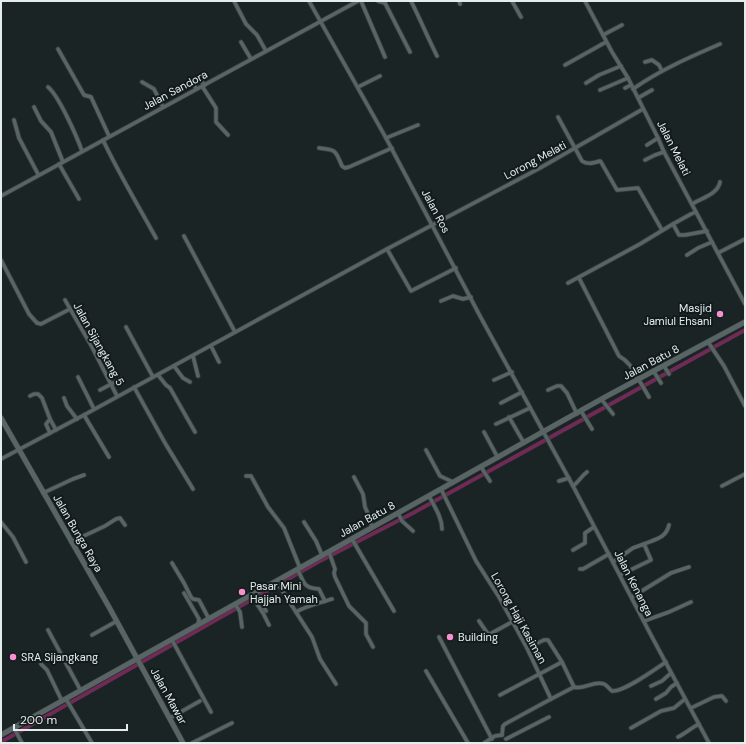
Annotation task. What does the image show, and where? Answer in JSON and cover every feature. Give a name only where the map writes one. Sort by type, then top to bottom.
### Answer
[{"type":"street","points":[[234,1],[246,24],[257,35],[266,51]]},
{"type":"street","name":"Jalan Ros","points":[[309,1],[392,148],[530,408],[545,433]]},
{"type":"street","points":[[347,1],[350,6]]},
{"type":"street","points":[[360,1],[385,57]]},
{"type":"street","name":"Jalan Sandora","points":[[2,194],[360,1]]},
{"type":"street","points":[[378,1],[385,2],[410,52]]},
{"type":"street","points":[[410,1],[437,56]]},
{"type":"street","points":[[512,1],[521,17]]},
{"type":"street","points":[[585,2],[591,1]]},
{"type":"street","name":"Jalan Melati","points":[[585,2],[606,42],[628,78],[664,152],[745,304]]},
{"type":"street","points":[[603,35],[622,25]]},
{"type":"street","points":[[241,42],[251,59]]},
{"type":"street","points":[[565,65],[606,42]]},
{"type":"street","points":[[633,89],[662,71],[720,44]]},
{"type":"street","points":[[58,49],[84,95],[90,97],[101,116],[109,136]]},
{"type":"street","points":[[645,62],[652,60],[659,65],[662,71]]},
{"type":"street","points":[[586,83],[599,75],[621,66]]},
{"type":"street","points":[[358,87],[380,76]]},
{"type":"street","points":[[600,90],[628,78]]},
{"type":"street","points":[[196,90],[194,84],[200,80],[216,108],[216,122],[228,135]]},
{"type":"street","points":[[142,82],[154,89],[163,107]]},
{"type":"street","points":[[625,88],[631,85]]},
{"type":"street","points":[[48,87],[56,95],[82,151]]},
{"type":"street","points":[[638,98],[652,90]]},
{"type":"street","points":[[34,107],[41,121],[54,136],[63,162]]},
{"type":"street","name":"Lorong Melati","points":[[1,458],[94,410],[576,148],[643,109]]},
{"type":"street","points":[[558,117],[582,161],[586,163],[600,161],[617,190],[638,188],[662,230]]},
{"type":"street","points":[[14,120],[19,138],[38,174]]},
{"type":"street","points":[[386,138],[418,125]]},
{"type":"street","points":[[647,145],[658,138]]},
{"type":"street","points":[[103,140],[117,169],[156,238]]},
{"type":"street","points":[[319,148],[333,150],[336,152],[342,166],[345,168],[392,148]]},
{"type":"street","points":[[645,160],[664,152]]},
{"type":"street","points":[[59,164],[64,170],[79,199]]},
{"type":"street","points":[[692,204],[714,192],[719,188],[720,182]]},
{"type":"street","points":[[568,283],[696,212]]},
{"type":"street","points":[[673,224],[677,234],[681,236],[706,232]]},
{"type":"street","points":[[184,236],[235,332]]},
{"type":"street","points":[[718,253],[745,239]]},
{"type":"street","points":[[686,255],[712,242]]},
{"type":"street","points":[[387,250],[411,291],[456,268]]},
{"type":"street","points":[[1,260],[29,314],[37,323],[41,324],[70,309]]},
{"type":"street","points":[[579,278],[619,356],[630,364],[649,397]]},
{"type":"street","points":[[441,301],[453,296],[463,299],[471,297]]},
{"type":"street","name":"Jalan Sijangkang 5","points":[[65,300],[118,396]]},
{"type":"street","name":"Jalan Batu 8","points":[[1,735],[16,732],[81,691],[198,625],[237,607],[322,555],[329,553],[353,540],[372,527],[400,517],[442,491],[453,482],[482,469],[524,443],[655,373],[667,370],[745,322]]},
{"type":"street","points":[[126,327],[153,377]]},
{"type":"street","points":[[709,344],[724,366],[745,406]]},
{"type":"street","points":[[211,346],[219,362]]},
{"type":"street","points":[[193,356],[198,376]]},
{"type":"street","points":[[174,366],[183,378],[190,382]]},
{"type":"street","points":[[494,380],[512,372]]},
{"type":"street","points":[[655,373],[661,383]]},
{"type":"street","points":[[158,375],[170,388],[195,432]]},
{"type":"street","points":[[78,377],[94,410]]},
{"type":"street","points":[[100,390],[121,379]]},
{"type":"street","points":[[548,390],[557,386],[562,386],[580,413],[588,421],[592,429]]},
{"type":"street","points":[[134,387],[165,444],[193,489]]},
{"type":"street","points":[[501,403],[522,392]]},
{"type":"street","points":[[30,396],[34,394],[40,396],[56,430]]},
{"type":"street","points":[[64,398],[67,406],[77,419]]},
{"type":"street","points":[[603,402],[613,414]]},
{"type":"street","points":[[496,424],[530,408]]},
{"type":"street","points":[[84,415],[109,457]]},
{"type":"street","points":[[509,417],[524,443]]},
{"type":"street","name":"Jalan Bunga Raya","points":[[1,418],[117,620],[138,660]]},
{"type":"street","points":[[50,419],[46,424],[50,433]]},
{"type":"street","points":[[484,432],[498,458]]},
{"type":"street","name":"Jalan Kenanga","points":[[545,433],[632,596],[671,674],[709,743]]},
{"type":"street","points":[[426,450],[440,476],[453,482]]},
{"type":"street","points":[[482,469],[490,481]]},
{"type":"street","points":[[573,486],[579,482],[583,475],[587,472]]},
{"type":"street","points":[[722,486],[745,474]]},
{"type":"street","points":[[43,493],[84,475]]},
{"type":"street","points":[[246,476],[251,476],[268,507],[284,528],[305,586],[319,589],[325,601]]},
{"type":"street","points":[[354,478],[363,494],[365,507],[372,527]]},
{"type":"street","points":[[559,481],[569,478]]},
{"type":"street","name":"Lorong Haji Kasiman","points":[[442,491],[476,561],[499,597],[527,648],[551,699]]},
{"type":"street","points":[[430,498],[442,524],[442,529]]},
{"type":"street","points":[[400,517],[413,531]]},
{"type":"street","points":[[71,542],[116,519],[120,518],[125,525]]},
{"type":"street","points":[[1,522],[13,537],[26,562]]},
{"type":"street","points":[[304,522],[316,541],[322,555]]},
{"type":"street","points":[[613,562],[633,548],[665,534],[668,531],[669,525]]},
{"type":"street","points":[[573,550],[585,543],[585,532],[594,527]]},
{"type":"street","points":[[353,540],[394,611]]},
{"type":"street","points":[[620,576],[651,560],[644,544]]},
{"type":"street","points":[[329,553],[333,560],[335,569],[334,573],[346,600],[353,611],[366,623],[366,634],[373,647]]},
{"type":"street","points":[[580,569],[583,569],[610,554]]},
{"type":"street","points":[[172,563],[191,597],[199,600],[210,619]]},
{"type":"street","points":[[632,596],[671,573],[689,567]]},
{"type":"street","points":[[276,582],[312,637],[320,659],[336,684]]},
{"type":"street","points":[[184,593],[199,619],[198,625]]},
{"type":"street","points":[[255,596],[266,611],[269,624]]},
{"type":"street","points":[[296,612],[307,606],[312,606],[332,599]]},
{"type":"street","points":[[644,621],[691,602]]},
{"type":"street","points":[[237,607],[242,627]]},
{"type":"street","points":[[92,635],[117,620]]},
{"type":"street","points":[[479,621],[488,634],[512,622]]},
{"type":"street","points":[[48,630],[81,691]]},
{"type":"street","points":[[439,637],[492,739]]},
{"type":"street","points":[[172,640],[211,712]]},
{"type":"street","points":[[527,648],[544,640],[548,640],[562,662],[574,687]]},
{"type":"street","name":"Jalan Mawar","points":[[138,660],[183,743]]},
{"type":"street","points":[[500,694],[562,662]]},
{"type":"street","points":[[502,735],[503,726],[505,724],[574,687],[579,688],[594,683],[602,683],[612,691],[617,691],[666,662]]},
{"type":"street","points":[[41,664],[47,670],[92,743]]},
{"type":"street","points":[[426,671],[468,743]]},
{"type":"street","points":[[650,686],[662,681],[671,674]]},
{"type":"street","points":[[656,699],[676,683]]},
{"type":"street","points":[[690,708],[714,697],[722,696],[726,701]]},
{"type":"street","points":[[632,728],[661,711],[674,708],[685,699]]},
{"type":"street","points":[[170,718],[200,701]]},
{"type":"street","points":[[506,739],[549,717]]},
{"type":"street","points":[[192,743],[232,723]]},
{"type":"street","points":[[678,737],[690,731],[699,724]]},
{"type":"street","points":[[16,732],[22,743]]},
{"type":"street","points":[[484,743],[498,735],[502,735]]},
{"type":"street","points":[[502,735],[509,743]]},
{"type":"waterway","points":[[1,742],[318,562],[413,513],[745,330]]},
{"type":"place","name":"Masjid Jamiul Ehsani","points":[[720,314]]},
{"type":"place","name":"Pasar Mini Hajjah Yamah","points":[[242,592]]},
{"type":"place","name":"Building","points":[[450,637]]},
{"type":"place","name":"SRA Sijangkang","points":[[13,657]]}]
